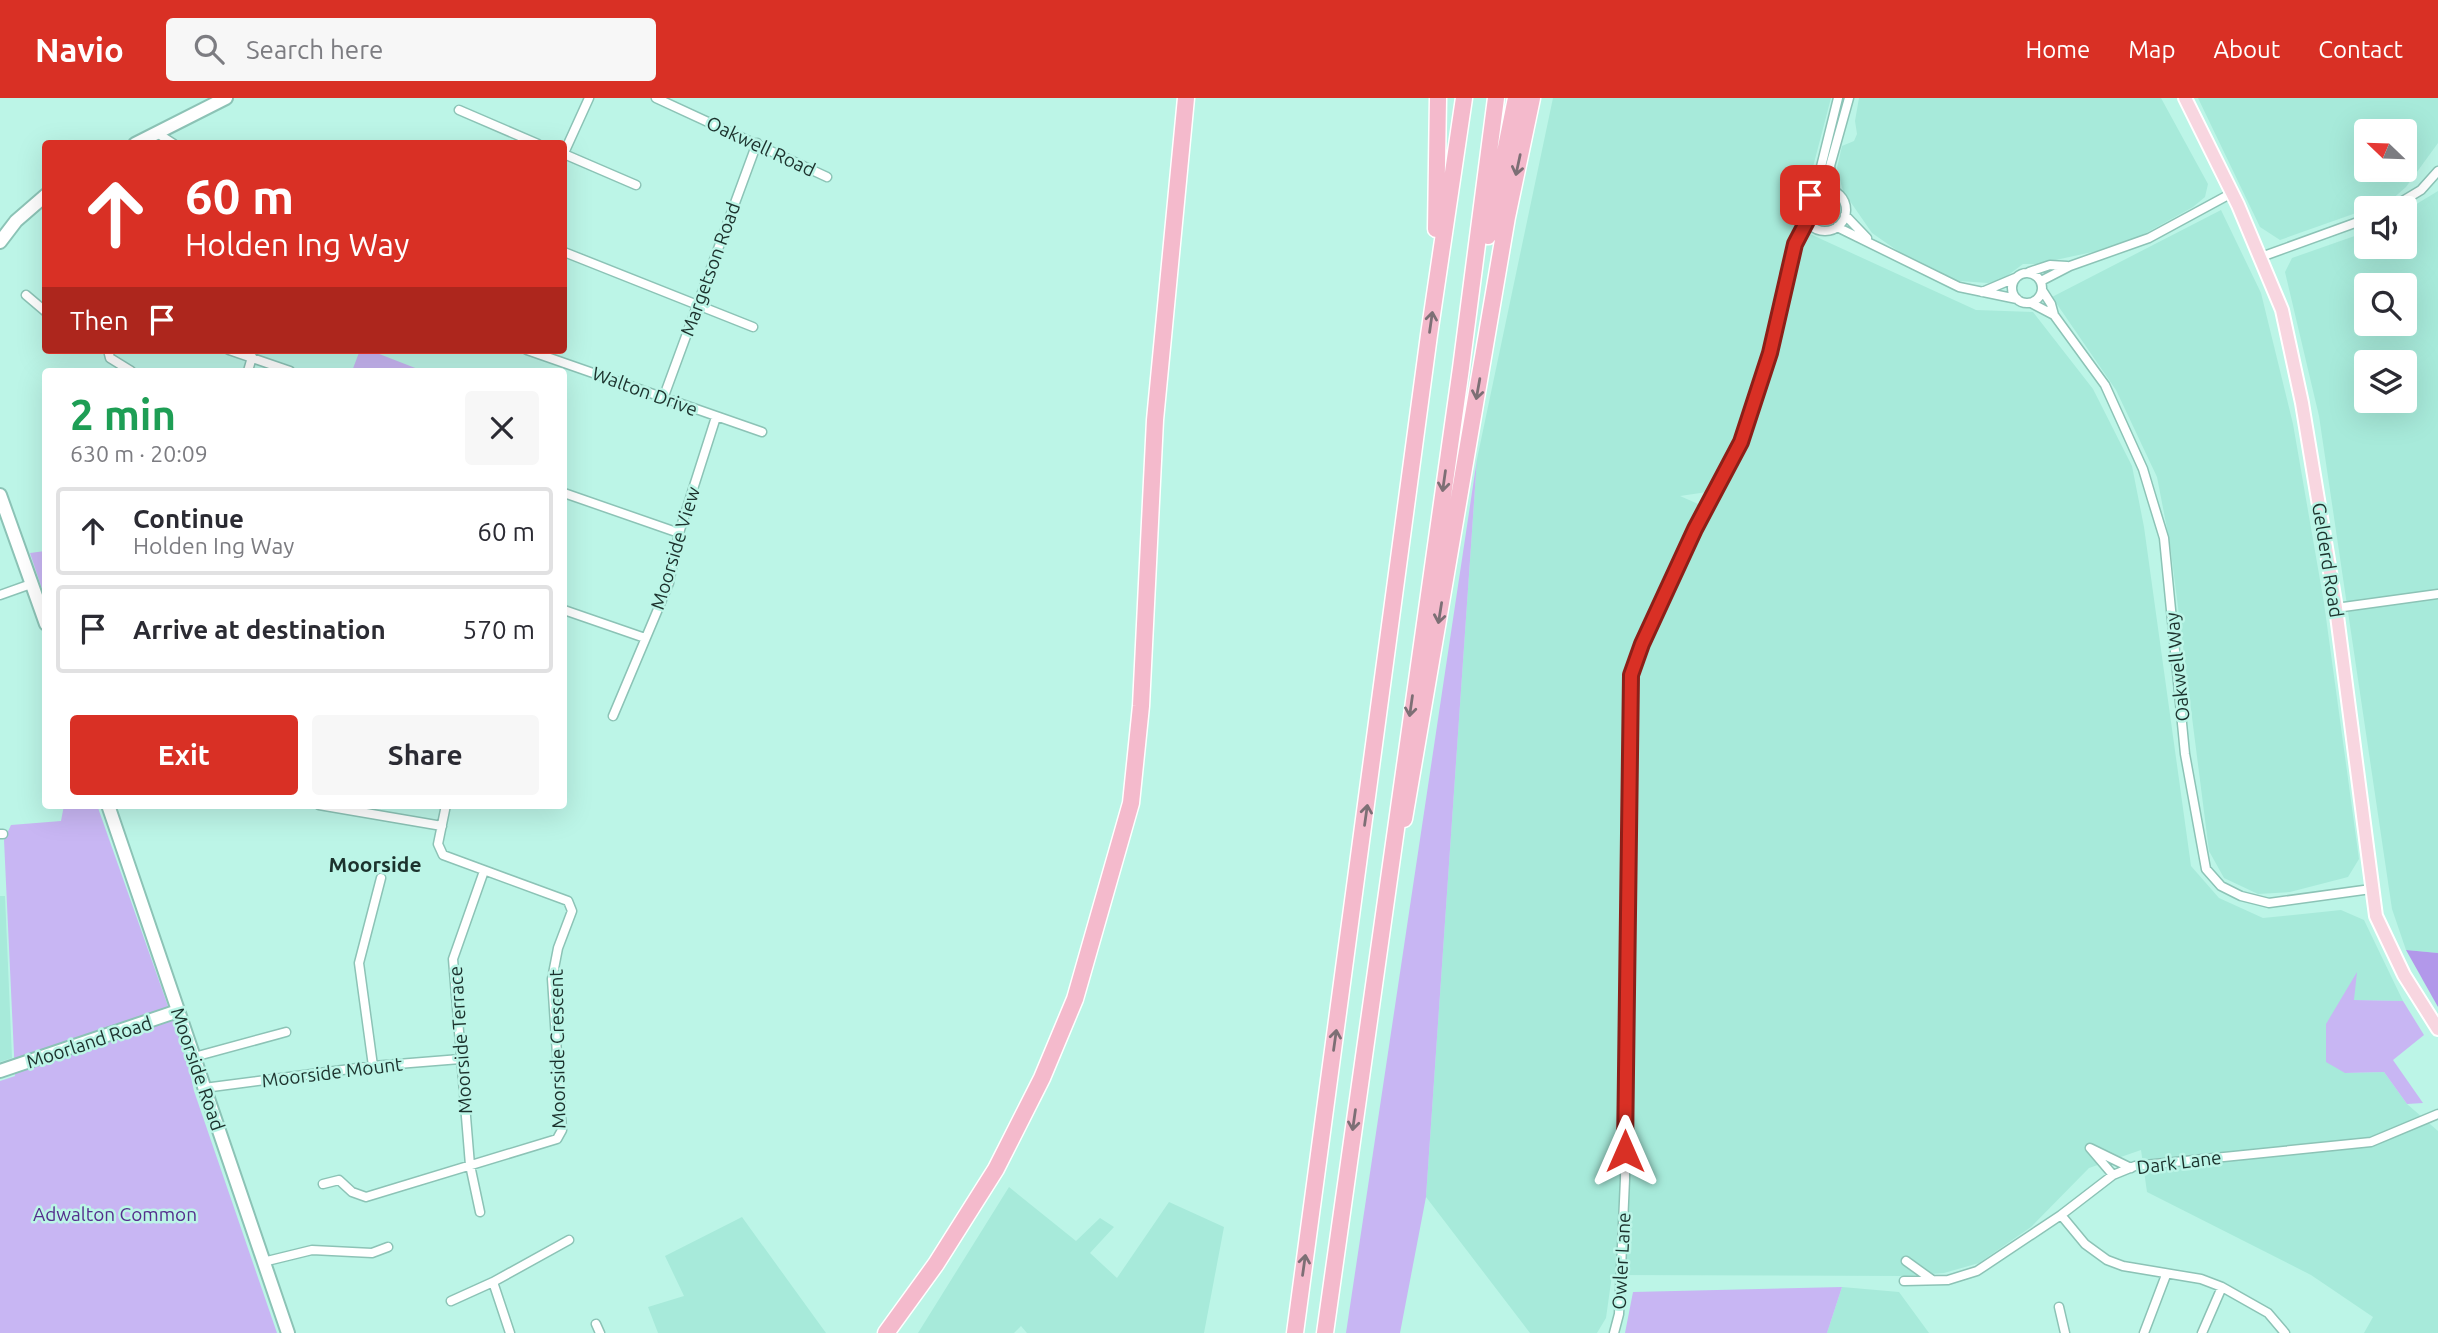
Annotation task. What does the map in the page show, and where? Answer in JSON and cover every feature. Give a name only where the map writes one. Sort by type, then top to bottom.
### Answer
[{"type":"highway","points":[[886,1333],[936,1264],[996,1170],[1042,1077],[1075,999],[1131,803],[1141,706],[1155,419],[1186,98]]},
{"type":"highway","points":[[1436,288],[1438,98]]},
{"type":"highway","points":[[1295,1333],[1464,98]]},
{"type":"highway","points":[[1325,1333],[1383,906],[1461,368],[1496,98]]},
{"type":"highway","points":[[1461,368],[1516,98]]},
{"type":"highway","points":[[1383,906],[1412,787],[1507,217],[1532,98]]},
{"type":"main road","name":"Gelderd Road","points":[[2185,98],[2232,193],[2282,310],[2302,402],[2336,608],[2376,916],[2404,975],[2438,1029]]},
{"type":"street","points":[[143,140],[226,98]]},
{"type":"street","points":[[567,147],[589,98]]},
{"type":"street","name":"Oakwell Road","points":[[656,98],[827,177]]},
{"type":"street","points":[[1818,229],[1807,221],[1804,207],[1815,191],[1838,98]]},
{"type":"street","points":[[1832,120],[1835,120],[1848,99]]},
{"type":"street","points":[[1837,227],[1845,215],[1844,200],[1834,190],[1830,166],[1848,99]]},
{"type":"street","points":[[459,110],[529,140]]},
{"type":"street","points":[[157,133],[168,140]]},
{"type":"street","name":"Margetson Road","points":[[664,396],[757,143]]},
{"type":"street","points":[[567,155],[636,185]]},
{"type":"street","points":[[2411,196],[2421,190],[2438,171]]},
{"type":"street","points":[[1815,191],[1834,190]]},
{"type":"street","points":[[1795,244],[1818,229],[1837,227],[1959,287],[2031,303],[2039,298],[2041,285],[2070,266],[2149,238],[2232,193]]},
{"type":"street","points":[[0,242],[34,202],[42,197]]},
{"type":"street","points":[[1845,215],[1871,243]]},
{"type":"street","name":"Owler Lane","points":[[1614,1333],[1619,1314],[1621,1280],[1631,675],[1642,644],[1695,529],[1741,442],[1770,353],[1795,244],[1807,221]]},
{"type":"street","points":[[2261,257],[2354,223]]},
{"type":"street","points":[[567,253],[753,327]]},
{"type":"street","points":[[1982,292],[2050,265],[2070,266]]},
{"type":"street","points":[[2029,272],[2041,285]]},
{"type":"street","points":[[2016,277],[2012,291],[2017,299]]},
{"type":"street","name":"Oakwell Way","points":[[2041,285],[2054,315],[2105,385],[2143,469],[2164,538],[2185,754],[2206,869],[2221,886],[2241,896],[2269,903],[2371,889]]},
{"type":"street","points":[[26,295],[42,309]]},
{"type":"street","name":"Oakwell Way","points":[[2031,303],[2054,315]]},
{"type":"street","points":[[109,354],[110,358],[126,368]]},
{"type":"street","points":[[240,354],[281,368]]},
{"type":"street","name":"Walton Drive","points":[[539,354],[762,432]]},
{"type":"street","points":[[248,368],[252,358]]},
{"type":"street","name":"Moorside View","points":[[613,716],[669,583],[679,533],[716,417]]},
{"type":"street","points":[[567,494],[679,533]]},
{"type":"street","points":[[0,495],[3,510],[42,613]]},
{"type":"street","points":[[0,595],[31,584]]},
{"type":"street","points":[[2336,608],[2438,594]]},
{"type":"street","points":[[567,611],[645,638]]},
{"type":"street","name":"Moorside Road","points":[[109,809],[288,1333]]},
{"type":"street","points":[[362,809],[442,825],[445,809]]},
{"type":"street","name":"Moorside Crescent","points":[[323,1184],[339,1180],[352,1192],[366,1197],[557,1139],[562,1130],[552,979],[558,948],[572,911],[568,901],[443,855],[438,845],[442,825]]},
{"type":"street","name":"Moorside Terrace","points":[[480,1212],[470,1165],[453,959],[484,871]]},
{"type":"street","points":[[373,1066],[359,963],[381,878]]},
{"type":"street","name":"Moorland Road","points":[[0,1071],[178,1011]]},
{"type":"street","points":[[194,1057],[286,1032]]},
{"type":"street","name":"Moorside Mount","points":[[204,1088],[373,1066],[460,1059]]},
{"type":"street","name":"Dark Lane","points":[[1904,1281],[1948,1280],[1977,1271],[2061,1215],[2113,1175],[2131,1168],[2371,1142],[2437,1117]]},
{"type":"street","points":[[2113,1175],[2090,1149],[2131,1168]]},
{"type":"street","points":[[2061,1215],[2085,1244],[2107,1260],[2166,1275],[2201,1279],[2222,1287],[2268,1313],[2285,1333]]},
{"type":"street","points":[[451,1301],[493,1282],[569,1240]]},
{"type":"street","points":[[264,1262],[312,1250],[372,1253],[388,1247]]},
{"type":"street","points":[[1906,1261],[1931,1279]]},
{"type":"street","points":[[2144,1333],[2166,1275]]},
{"type":"street","points":[[493,1282],[510,1333]]},
{"type":"street","points":[[2202,1333],[2222,1287]]},
{"type":"street","points":[[2059,1307],[2065,1333]]},
{"type":"street","points":[[596,1324],[600,1333]]},
{"type":"shaded area","points":[[1553,98],[1831,98],[1797,228],[1976,310],[2033,312],[2093,389],[2132,466],[2144,527],[2191,866],[2219,898],[2263,918],[2341,910],[2364,920],[2403,1001],[2354,1000],[2357,975],[2345,1073],[2384,1072],[2407,1104],[2438,1131],[2438,1333],[2364,1333],[2373,1317],[2311,1275],[2147,1192],[2141,1150],[2089,1168],[2031,1227],[1979,1263],[1944,1273],[1905,1276],[1612,1275],[1606,1318],[1597,1333],[1530,1333],[1426,1197],[1477,459]],"holes":[[[1765,348],[1745,428],[1705,507],[1680,496],[1707,492],[1735,440]]]},
{"type":"shaded area","points":[[1859,98],[2161,98],[2208,184],[2205,197],[2193,207],[2137,238],[2111,248],[2037,264],[2023,264],[2003,279],[1988,283],[1959,281],[1908,258],[1872,233],[1843,191],[1837,168],[1842,146],[1854,141],[1857,134],[1855,121]]},
{"type":"shaded area","points":[[2198,98],[2438,98],[2438,143],[2417,172],[2417,119],[2354,119],[2354,182],[2410,182],[2406,187],[2396,196],[2354,196],[2354,214],[2280,240],[2260,227]]},
{"type":"shaded area","points":[[2438,191],[2438,953],[2406,950],[2392,909],[2319,416],[2285,272],[2292,258],[2354,236],[2354,259],[2417,259],[2417,204]]},
{"type":"shaded area","points":[[2221,210],[2261,293],[2293,424],[2324,603],[2359,859],[2348,877],[2290,892],[2258,894],[2224,878],[2209,851],[2170,544],[2157,477],[2116,390],[2052,297]]},
{"type":"shaded area","points":[[0,896],[5,896],[12,1058],[0,1062]]},
{"type":"shaded area","points":[[2406,950],[2438,953],[2438,1007]]},
{"type":"shaded area","points":[[1009,1187],[1076,1241],[1100,1218],[1114,1227],[1090,1253],[1117,1278],[1169,1202],[1224,1227],[1204,1333],[1027,1333],[1021,1326],[1014,1333],[918,1333]]},
{"type":"shaded area","points":[[742,1217],[826,1333],[658,1333],[648,1307],[684,1296],[665,1256]]},
{"type":"shaded area","points":[[1842,1287],[1899,1292],[1929,1333],[1827,1333]]},
{"type":"green space","points":[[358,354],[379,354],[415,368],[353,368]]},
{"type":"green space","points":[[1477,459],[1426,1197],[1400,1333],[1346,1333]]},
{"type":"green space","points":[[42,552],[42,589],[30,553]]},
{"type":"green space","name":"Adwalton Common","points":[[63,809],[98,809],[187,1060],[194,1091],[277,1333],[0,1333],[0,1081],[15,1076],[4,840],[11,825],[61,821]]},
{"type":"green space","points":[[2357,972],[2354,1000],[2403,1001],[2424,1035],[2393,1060],[2423,1103],[2407,1104],[2384,1072],[2345,1073],[2326,1062],[2326,1024]]},
{"type":"green space","points":[[1842,1287],[1827,1333],[1625,1333],[1633,1292]]},
{"type":"district","name":"Moorside","points":[[375,865]]},
{"type":"route","points":[[1625,1151],[1631,675],[1642,644],[1695,529],[1741,442],[1770,353],[1795,244],[1807,221],[1804,207],[1810,195]]}]
